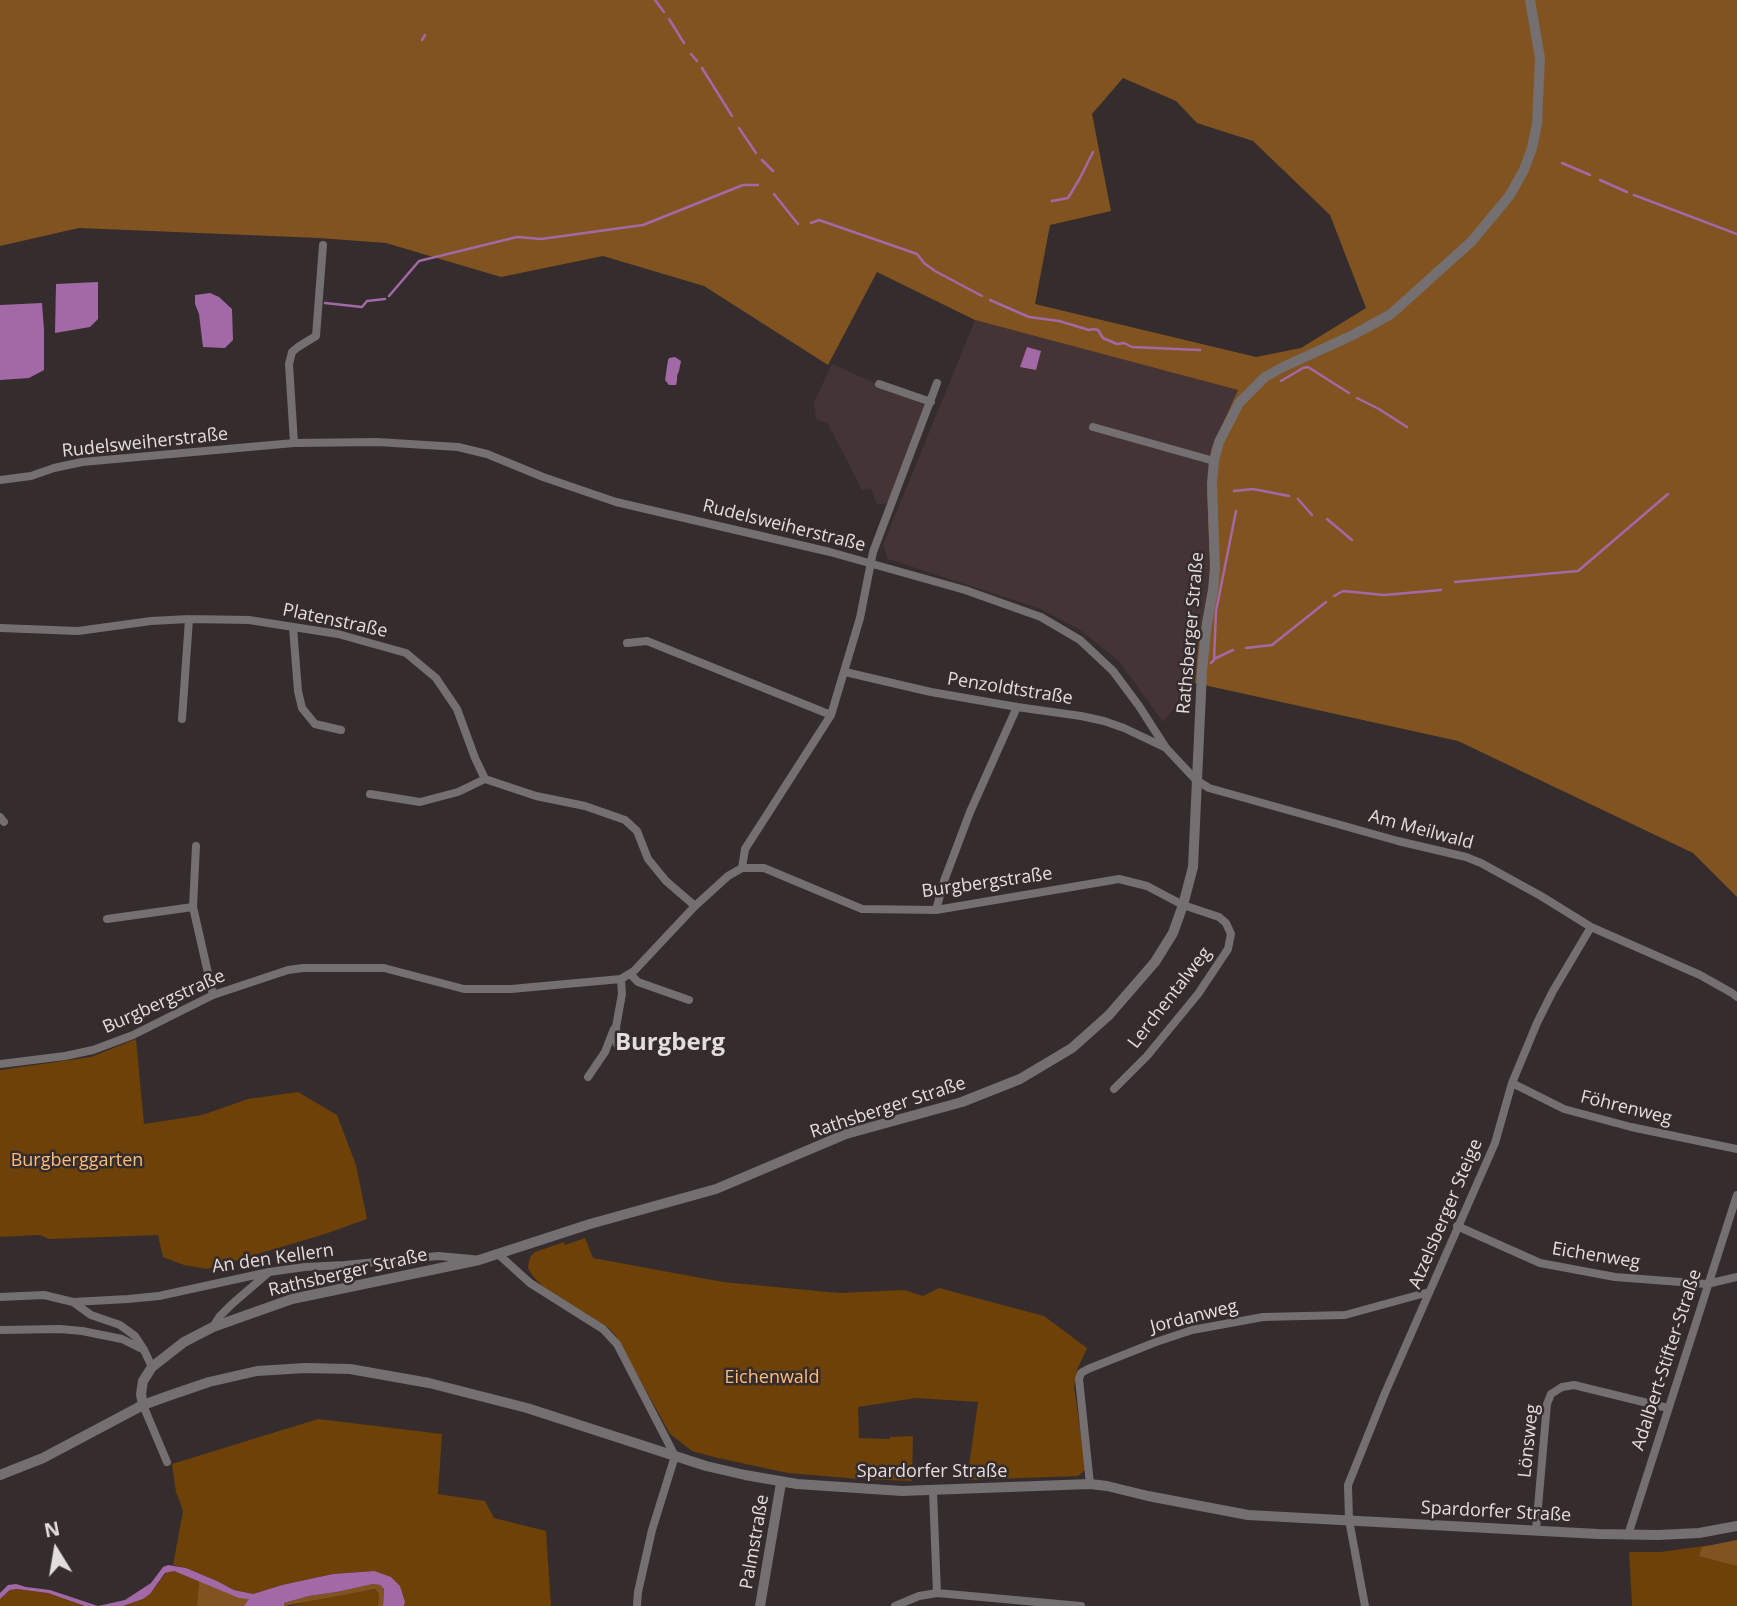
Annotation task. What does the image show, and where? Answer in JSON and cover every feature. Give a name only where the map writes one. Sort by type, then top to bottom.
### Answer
[{"type":"street","name":"Rathsberger Straße","points":[[152,1367],[184,1342],[213,1327],[292,1299],[478,1260],[590,1224],[716,1189],[846,1134],[962,1102],[1020,1079],[1072,1048],[1110,1015],[1155,962],[1173,933],[1184,905],[1193,867],[1202,663],[1215,569],[1212,503],[1214,461],[1219,442],[1240,403],[1265,377],[1391,314],[1483,229],[1510,195],[1528,159],[1537,124],[1540,58],[1530,0]]},
{"type":"street","points":[[294,443],[289,364],[292,352],[316,336],[323,245]]},
{"type":"street","points":[[742,868],[745,849],[831,715],[860,618],[871,563],[937,383]]},
{"type":"street","points":[[879,384],[931,402]]},
{"type":"street","points":[[1093,427],[1214,461]]},
{"type":"street","name":"Rudelsweiherstraße","points":[[0,480],[31,476],[82,462],[294,443],[377,442],[458,447],[487,454],[616,502],[871,563],[965,590],[1041,617],[1080,640],[1113,671],[1166,748],[1196,780]]},
{"type":"street","points":[[182,719],[189,619]]},
{"type":"street","name":"Platenstraße","points":[[0,628],[78,631],[151,621],[250,620],[338,634],[406,653],[436,678],[457,709],[485,779]]},
{"type":"street","points":[[293,627],[302,708],[315,724],[341,730]]},
{"type":"street","points":[[627,643],[648,641],[831,715]]},
{"type":"street","name":"Penzoldtstraße","points":[[845,672],[931,692],[1104,720],[1166,748]]},
{"type":"street","points":[[936,910],[970,812],[1017,707]]},
{"type":"street","points":[[370,794],[419,802],[458,792],[485,779],[536,796],[585,806],[625,820],[637,831],[654,867],[695,906]]},
{"type":"street","name":"Am Meilwald","points":[[1196,780],[1209,788],[1270,806],[1481,863],[1591,927],[1700,975],[1737,998]]},
{"type":"street","points":[[196,846],[193,907],[213,995]]},
{"type":"street","name":"Burgbergstraße","points":[[0,1064],[93,1050],[133,1035],[213,995],[303,968],[384,968],[464,989],[511,989],[621,979],[634,971],[695,906],[728,876],[742,868],[764,868],[862,909],[936,910],[1119,879],[1147,886],[1184,905]]},
{"type":"street","name":"Lerchentalweg","points":[[1114,1090],[1147,1056],[1198,994],[1228,949],[1231,934],[1226,923],[1219,917],[1184,905]]},
{"type":"street","points":[[107,919],[193,907]]},
{"type":"street","name":"Atzelsberger Steige","points":[[1365,1606],[1349,1520],[1348,1485],[1494,1143],[1512,1083],[1537,1023],[1591,927]]},
{"type":"street","points":[[630,974],[638,982],[689,999]]},
{"type":"street","points":[[588,1077],[605,1052],[616,1027],[622,994],[621,979]]},
{"type":"street","points":[[616,1027],[617,1044]]},
{"type":"street","name":"Föhrenweg","points":[[1512,1083],[1564,1109],[1631,1127],[1737,1149]]},
{"type":"street","name":"Adalbert-Stifter-Straße","points":[[1628,1535],[1737,1195]]},
{"type":"street","name":"Eichenweg","points":[[1457,1226],[1540,1263],[1615,1277],[1707,1284],[1737,1277]]},
{"type":"street","points":[[498,1254],[530,1283],[603,1329],[617,1344],[675,1456],[652,1530],[637,1606]]},
{"type":"street","name":"An den Kellern","points":[[0,1297],[44,1295],[73,1302],[159,1296],[306,1266],[438,1256],[478,1260]]},
{"type":"street","points":[[213,1327],[232,1304],[269,1272]]},
{"type":"street","name":"Jordanweg","points":[[1090,1484],[1079,1379],[1081,1373],[1087,1369],[1192,1331],[1263,1317],[1345,1315],[1429,1292]]},
{"type":"street","name":"An den Kellern","points":[[73,1302],[91,1315],[120,1325],[135,1336],[152,1367]]},
{"type":"street","points":[[0,1331],[82,1331],[122,1339],[144,1350]]},
{"type":"street","points":[[152,1367],[144,1381],[141,1394],[167,1462]]},
{"type":"street","name":"Spardorfer Straße","points":[[0,1475],[43,1458],[143,1405],[209,1382],[257,1371],[285,1368],[351,1370],[429,1383],[527,1408],[706,1466],[781,1483],[933,1491],[1090,1484],[1248,1515],[1628,1535],[1699,1533],[1737,1526]]},
{"type":"street","name":"Lönsweg","points":[[1536,1530],[1547,1404],[1551,1394],[1562,1387],[1574,1385],[1668,1408]]},
{"type":"street","name":"Palmstraße","points":[[760,1606],[781,1483]]},
{"type":"street","points":[[933,1491],[937,1593]]},
{"type":"street","points":[[895,1606],[919,1596],[937,1593],[1081,1606]]},
{"type":"shaded area","points":[[0,0],[1737,0],[1737,897],[1693,853],[1458,741],[1195,683],[1199,639],[1209,586],[1207,493],[1211,450],[1238,390],[975,320],[877,272],[828,365],[704,286],[603,256],[501,277],[386,243],[319,238],[79,228],[0,246]],"holes":[[[1123,78],[1176,101],[1197,123],[1253,141],[1330,215],[1366,308],[1301,348],[1256,357],[1035,304],[1050,225],[1111,211],[1092,114]]]},
{"type":"shaded area","points":[[98,282],[98,319],[90,327],[55,333],[56,284]]},
{"type":"shaded area","points":[[210,293],[232,309],[233,340],[225,348],[203,347],[195,295]]},
{"type":"shaded area","points":[[42,303],[44,370],[29,378],[0,380],[0,305]]},
{"type":"shaded area","points":[[975,320],[1239,390],[1211,450],[1207,493],[1209,586],[1199,639],[1195,683],[1163,722],[1119,661],[1080,630],[1041,609],[888,559],[883,545]]},
{"type":"shaded area","points":[[1027,347],[1041,351],[1036,370],[1020,367]]},
{"type":"shaded area","points":[[675,357],[681,361],[677,381],[676,385],[669,385],[665,380],[668,360]]},
{"type":"shaded area","points":[[832,364],[924,405],[888,503],[877,505],[871,489],[862,490],[828,424],[816,419],[814,402]]},
{"type":"shaded area","points":[[1737,1540],[1737,1566],[1699,1556],[1702,1547]]},
{"type":"shaded area","points":[[168,1565],[186,1568],[234,1590],[253,1594],[333,1574],[374,1571],[391,1577],[400,1586],[405,1602],[404,1606],[383,1606],[384,1589],[373,1584],[309,1596],[284,1603],[284,1606],[244,1606],[249,1599],[239,1598],[174,1571],[165,1573],[150,1594],[143,1599],[123,1606],[98,1606],[125,1600],[151,1583],[163,1567]]},
{"type":"shaded area","points":[[199,1581],[250,1599],[244,1606],[197,1606]]},
{"type":"shaded area","points":[[373,1584],[384,1589],[383,1606],[378,1606],[379,1594],[375,1589],[284,1606],[284,1603],[309,1596]]},
{"type":"shaded area","points":[[8,1585],[50,1590],[98,1606],[85,1606],[48,1593],[17,1589],[10,1590],[0,1599],[0,1593]]},
{"type":"green space","name":"Burgberggarten","points":[[136,1039],[144,1124],[202,1115],[248,1099],[298,1092],[337,1115],[356,1165],[367,1219],[207,1269],[184,1265],[163,1257],[158,1235],[49,1239],[40,1235],[0,1237],[0,1070],[91,1057]]},
{"type":"green space","name":"Eichenwald","points":[[585,1238],[593,1258],[723,1282],[839,1293],[904,1290],[923,1296],[939,1288],[1044,1316],[1087,1348],[1077,1370],[1074,1387],[1086,1469],[1078,1476],[967,1480],[978,1402],[916,1398],[858,1407],[859,1438],[890,1439],[913,1436],[912,1481],[788,1473],[692,1451],[670,1434],[609,1328],[542,1286],[528,1268],[535,1252]]},
{"type":"green space","points":[[318,1419],[442,1434],[438,1494],[485,1501],[494,1518],[546,1531],[551,1606],[404,1606],[405,1602],[373,1571],[333,1574],[253,1594],[234,1590],[186,1568],[173,1565],[183,1511],[176,1492],[172,1464]]},
{"type":"green space","points":[[1737,1540],[1737,1606],[1632,1606],[1629,1552],[1660,1552]]},
{"type":"green space","points":[[174,1571],[199,1581],[197,1606],[123,1606],[143,1599],[166,1573]]},
{"type":"green space","points":[[375,1589],[379,1594],[378,1606],[290,1606],[327,1597]]},
{"type":"green space","points":[[11,1590],[48,1593],[85,1606],[0,1606],[0,1599]]},
{"type":"waterway","points":[[655,0],[664,12]]},
{"type":"waterway","points":[[669,19],[684,43]]},
{"type":"waterway","points":[[422,40],[425,35]]},
{"type":"waterway","points":[[691,54],[697,61]]},
{"type":"waterway","points":[[702,68],[732,116]]},
{"type":"waterway","points":[[739,128],[756,153]]},
{"type":"waterway","points":[[1052,201],[1068,198],[1093,152]]},
{"type":"waterway","points":[[762,160],[773,171]]},
{"type":"waterway","points":[[1562,163],[1590,175]]},
{"type":"waterway","points":[[1600,180],[1627,192]]},
{"type":"waterway","points":[[389,296],[419,261],[517,237],[541,239],[643,225],[743,185],[758,185]]},
{"type":"waterway","points":[[774,194],[798,224]]},
{"type":"waterway","points":[[1634,195],[1737,234]]},
{"type":"waterway","points":[[811,223],[819,220],[917,254],[935,271],[982,296]]},
{"type":"waterway","points":[[325,303],[362,307],[367,301],[385,299]]},
{"type":"waterway","points":[[990,300],[1029,317],[1098,330],[1103,338],[1117,344],[1200,350]]},
{"type":"waterway","points":[[1281,381],[1308,367],[1349,393]]},
{"type":"waterway","points":[[1357,398],[1407,427]]},
{"type":"waterway","points":[[1234,491],[1253,489],[1289,496]]},
{"type":"waterway","points":[[1455,582],[1578,571],[1668,494]]},
{"type":"waterway","points":[[1298,499],[1312,515]]},
{"type":"waterway","points":[[1211,663],[1214,660],[1216,611],[1236,511]]},
{"type":"waterway","points":[[1327,519],[1352,540]]},
{"type":"waterway","points":[[1334,596],[1343,591],[1384,595],[1441,590]]},
{"type":"waterway","points":[[1246,648],[1272,645],[1326,602]]},
{"type":"waterway","points":[[1214,659],[1233,650]]},
{"type":"district","name":"Burgberg","points":[[670,1043]]}]
